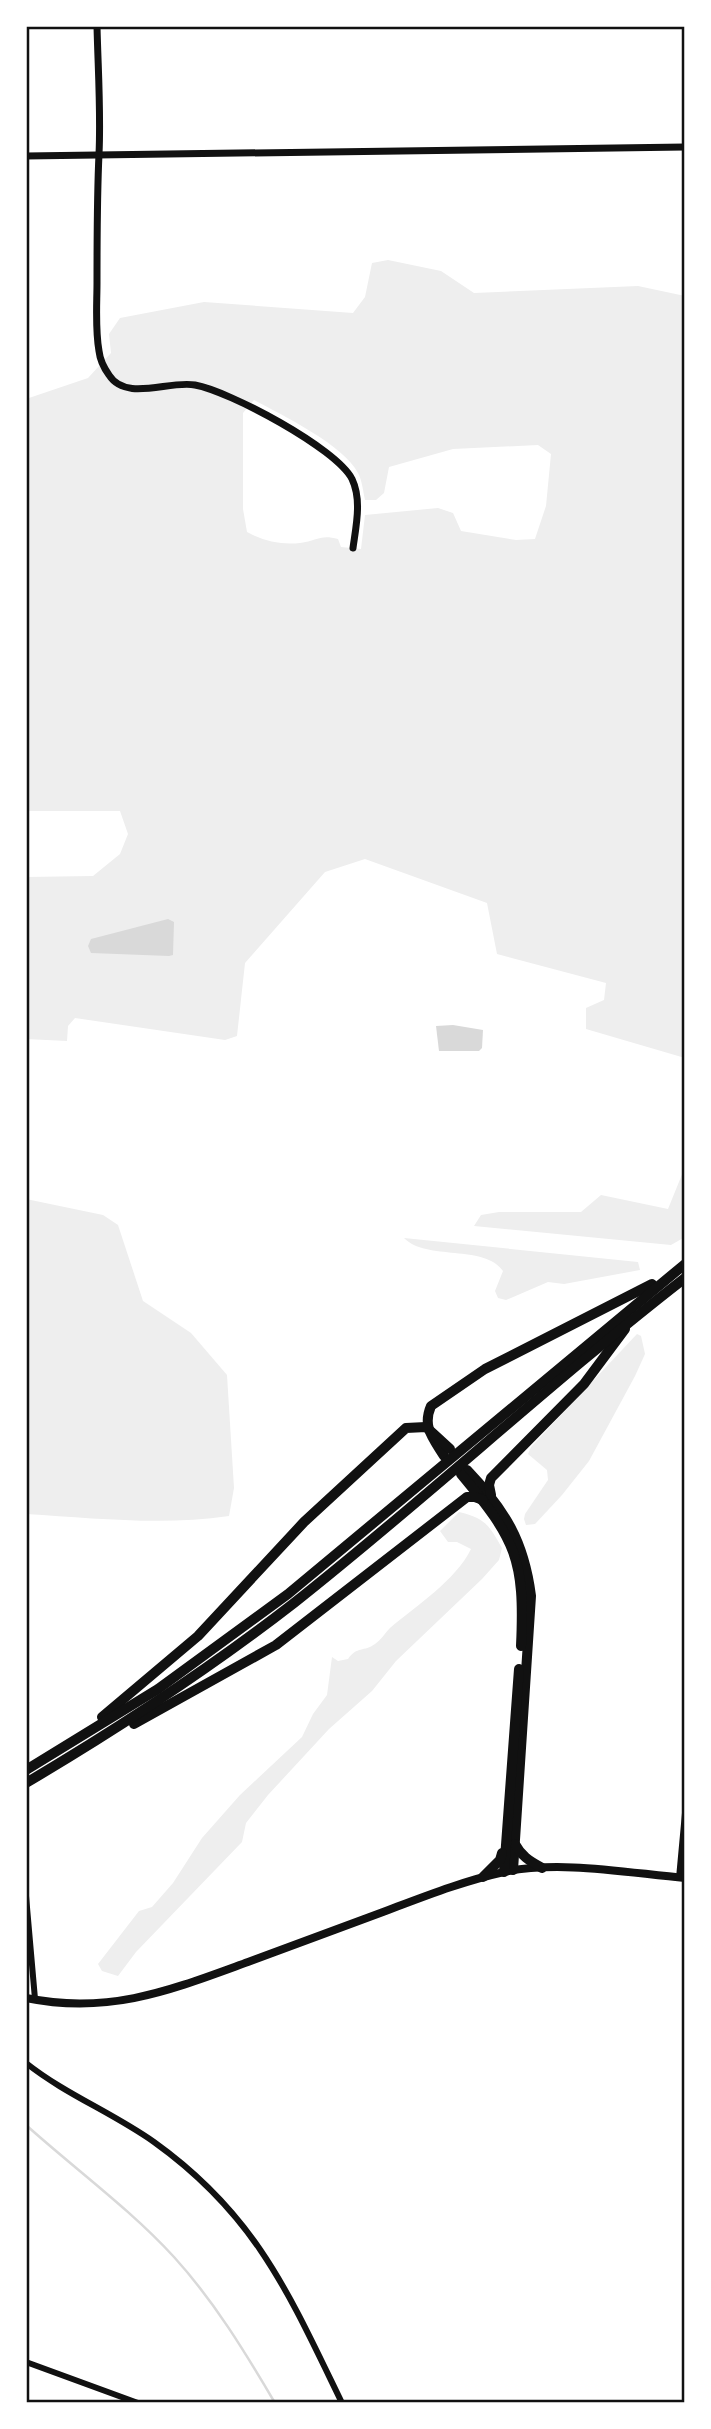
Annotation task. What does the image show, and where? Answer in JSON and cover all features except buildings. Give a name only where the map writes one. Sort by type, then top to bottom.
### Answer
[{"type":"highway","points":[[26,1783],[288,1594],[685,1264]]},
{"type":"highway","points":[[447,1452],[426,1427],[432,1406],[485,1368],[671,1274]]},
{"type":"highway","points":[[76,1747],[163,1698],[293,1603],[685,1278]]},
{"type":"highway","points":[[487,1497],[491,1478],[584,1384],[636,1316]]},
{"type":"highway","points":[[76,1747],[198,1636],[304,1522],[391,1440],[407,1428],[426,1427]]},
{"type":"highway","points":[[464,1472],[506,1517],[524,1556],[530,1596],[509,1871]]},
{"type":"highway","points":[[26,1770],[176,1702],[276,1645],[467,1497],[487,1497]]},
{"type":"highway","points":[[510,1841],[520,1853],[542,1868]]},
{"type":"highway","points":[[483,1877],[500,1860],[510,1841]]},
{"type":"main road","points":[[30,1998],[90,2004],[158,1994],[460,1883],[509,1871],[542,1868],[592,1869],[682,1878]]},
{"type":"street","points":[[97,26],[97,333],[101,361],[120,386],[131,388],[191,384],[214,389],[248,405],[323,450],[344,468],[352,479],[356,492],[353,548]]},
{"type":"street","points":[[26,156],[685,147]]},
{"type":"street","points":[[682,1878],[685,1813]]},
{"type":"street","points":[[26,1896],[30,1998]]},
{"type":"street","points":[[26,2063],[152,2141],[186,2166],[220,2197],[258,2244],[279,2277],[342,2403]]},
{"type":"street","points":[[26,2362],[138,2403]]},
{"type":"shaded area","points":[[388,260],[441,271],[474,293],[638,286],[685,296],[685,1058],[586,1029],[586,1008],[604,1000],[606,983],[497,954],[487,903],[365,859],[325,872],[245,963],[237,1036],[225,1040],[75,1018],[68,1026],[67,1041],[26,1039],[26,877],[93,876],[120,854],[128,834],[120,811],[26,811],[26,399],[88,378],[111,353],[109,334],[120,318],[204,302],[353,313],[365,297],[372,263]],"holes":[[[254,400],[311,432],[340,452],[358,473],[365,500],[376,500],[384,493],[389,467],[453,449],[538,445],[551,454],[546,506],[535,539],[516,540],[461,531],[453,513],[438,508],[365,515],[361,549],[341,547],[338,539],[332,538],[286,543],[272,542],[253,535],[247,532],[243,509],[243,413]]]},
{"type":"shaded area","points":[[168,919],[174,922],[173,955],[91,953],[88,946],[91,939]]},
{"type":"shaded area","points":[[453,1025],[483,1030],[482,1048],[479,1051],[439,1051],[436,1026]]},
{"type":"shaded area","points":[[685,1167],[685,1237],[671,1245],[474,1226],[481,1215],[499,1212],[581,1212],[601,1195],[668,1209]]},
{"type":"shaded area","points":[[26,1199],[103,1215],[118,1225],[143,1301],[191,1333],[227,1375],[234,1488],[229,1516],[153,1521],[26,1514]]},
{"type":"shaded area","points":[[404,1238],[638,1262],[640,1270],[564,1284],[548,1282],[506,1300],[498,1298],[495,1291],[503,1271],[494,1263],[470,1255],[426,1249]]},
{"type":"shaded area","points":[[637,1334],[641,1336],[645,1354],[589,1461],[535,1524],[526,1525],[525,1514],[548,1480],[547,1470],[528,1454],[531,1447]]},
{"type":"shaded area","points":[[459,1512],[481,1520],[490,1528],[502,1548],[499,1560],[396,1661],[372,1691],[329,1729],[268,1795],[246,1823],[242,1842],[136,1952],[118,1976],[102,1971],[98,1964],[139,1911],[152,1907],[173,1883],[202,1838],[240,1795],[302,1737],[313,1714],[327,1695],[332,1657],[338,1661],[348,1659],[354,1652],[375,1644],[456,1571],[471,1549],[457,1542],[448,1542],[440,1531]]},
{"type":"waterway","points":[[26,2125],[121,2206],[174,2257],[216,2309],[275,2403]]}]
